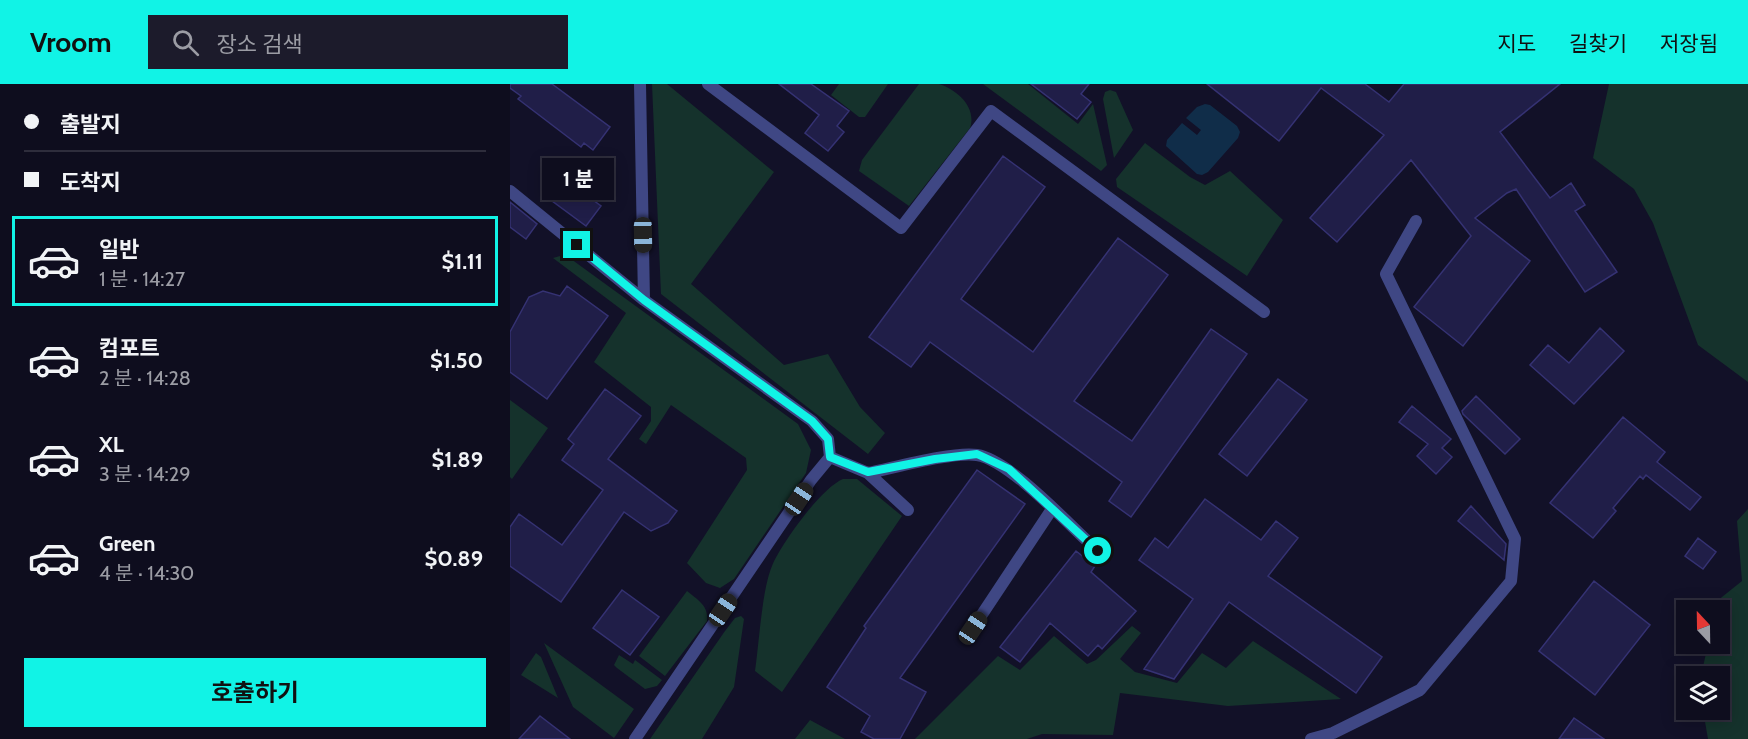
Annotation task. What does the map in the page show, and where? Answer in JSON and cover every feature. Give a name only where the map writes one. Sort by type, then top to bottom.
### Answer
[{"type":"street","points":[[640,84],[644,300]]},
{"type":"street","points":[[708,84],[901,228],[991,111],[1264,312]]},
{"type":"street","points":[[510,191],[644,300],[812,421],[828,439],[830,457],[635,739]]},
{"type":"street","points":[[1311,739],[1333,733],[1420,690],[1511,581],[1515,539],[1386,274],[1416,221]]},
{"type":"street","points":[[868,472],[935,459],[977,454],[1009,469],[1098,551]]},
{"type":"street","points":[[830,457],[868,472],[908,510]]},
{"type":"street","points":[[973,628],[1052,509]]},
{"type":"green space","points":[[652,84],[667,84],[774,172],[691,284],[784,365],[828,354],[860,407],[885,433],[868,454],[661,294]]},
{"type":"green space","points":[[839,84],[888,84],[865,117],[859,117],[831,95]]},
{"type":"green space","points":[[919,84],[939,84],[959,95],[968,107],[971,121],[970,128],[909,206],[859,171],[862,160]]},
{"type":"green space","points":[[983,84],[1028,84],[1078,124],[1093,104],[1107,165],[1101,171]]},
{"type":"green space","points":[[1609,84],[1748,84],[1748,382],[1698,345],[1653,223],[1634,189],[1593,158]]},
{"type":"green space","points":[[1110,90],[1116,92],[1133,130],[1114,158],[1103,99],[1105,92]]},
{"type":"green space","points":[[1145,143],[1190,177],[1205,185],[1230,171],[1283,220],[1247,276],[1117,187],[1116,179]]},
{"type":"green space","points":[[560,256],[571,259],[798,424],[811,450],[806,473],[734,579],[720,588],[706,583],[687,563],[747,470],[746,458],[671,405],[646,444],[639,439],[651,421],[651,407],[594,362],[626,313],[553,258]]},
{"type":"green space","points":[[510,400],[548,428],[512,479],[510,477]]},
{"type":"green space","points":[[843,479],[857,479],[902,516],[782,692],[755,671],[763,602],[769,576],[777,556],[793,531],[824,493]]},
{"type":"green space","points":[[1748,509],[1748,739],[1708,739],[1705,720],[1730,720],[1730,666],[1703,666],[1706,654],[1730,654],[1730,600],[1718,600],[1742,581],[1737,521]]},
{"type":"green space","points":[[687,591],[704,607],[707,621],[665,676],[639,656]]},
{"type":"green space","points":[[741,616],[744,619],[734,687],[702,739],[650,739],[725,631],[735,618]]},
{"type":"green space","points":[[1132,626],[1141,633],[1120,659],[1135,672],[1177,683],[1202,653],[1226,668],[1253,641],[1341,699],[1228,706],[1120,693],[1113,735],[1042,734],[1027,739],[915,739],[998,656],[1020,670],[1054,636],[1087,664],[1096,660]]},
{"type":"green space","points":[[544,643],[634,709],[614,738],[573,707]]},
{"type":"green space","points":[[536,653],[541,657],[558,698],[521,675]]},
{"type":"green space","points":[[619,655],[633,664],[635,660],[662,680],[657,686],[645,689],[614,665]]},
{"type":"green space","points":[[810,720],[845,739],[795,739]]},
{"type":"water","points":[[1210,105],[1237,126],[1240,132],[1238,138],[1208,172],[1202,175],[1197,174],[1166,146],[1167,140],[1182,123],[1197,135],[1201,130],[1186,118],[1197,107]]},
{"type":"building","points":[[510,84],[552,84],[610,127],[593,150],[584,143],[581,147],[518,99],[521,96],[510,88]]},
{"type":"building","points":[[779,84],[811,84],[849,111],[837,126],[844,132],[828,151],[805,133],[819,115]]},
{"type":"building","points":[[1031,84],[1089,84],[1081,94],[1091,102],[1077,119]]},
{"type":"building","points":[[1207,84],[1365,84],[1389,102],[1404,84],[1560,84],[1500,132],[1550,198],[1571,183],[1585,205],[1575,211],[1617,272],[1585,292],[1516,189],[1507,193],[1475,218],[1530,261],[1463,346],[1414,307],[1471,236],[1411,160],[1337,242],[1310,218],[1384,135],[1321,88],[1279,141]]},
{"type":"building","points":[[1003,156],[1045,187],[961,299],[1033,352],[1118,238],[1168,275],[1074,401],[1132,441],[1211,329],[1247,354],[1131,517],[1109,501],[1122,482],[930,342],[911,367],[869,337]]},
{"type":"building","points":[[559,175],[601,206],[586,226],[544,195]]},
{"type":"building","points":[[510,202],[537,224],[526,239],[510,227]]},
{"type":"building","points":[[567,286],[608,316],[547,399],[510,372],[510,332],[529,297],[543,291],[560,296]]},
{"type":"building","points":[[1600,328],[1624,351],[1574,404],[1530,365],[1548,345],[1569,363]]},
{"type":"building","points":[[1278,379],[1307,400],[1247,476],[1219,454]]},
{"type":"building","points":[[605,389],[641,416],[608,459],[677,511],[668,523],[651,531],[624,512],[561,602],[510,566],[510,527],[519,514],[562,545],[603,490],[562,460],[574,444],[568,439]]},
{"type":"building","points":[[1476,396],[1520,439],[1505,454],[1463,414],[1462,411]]},
{"type":"building","points":[[1412,406],[1451,439],[1442,448],[1452,457],[1436,474],[1417,456],[1428,444],[1399,422]]},
{"type":"building","points":[[1623,417],[1665,452],[1657,462],[1701,497],[1690,510],[1646,475],[1643,479],[1640,476],[1613,508],[1616,511],[1593,538],[1550,503]]},
{"type":"building","points":[[977,470],[1025,504],[900,678],[926,692],[900,739],[874,739],[861,732],[870,716],[827,687],[866,628],[864,626]]},
{"type":"building","points":[[1205,499],[1261,540],[1276,521],[1298,538],[1268,576],[1382,657],[1356,693],[1229,602],[1174,679],[1144,669],[1193,599],[1139,560],[1155,538],[1168,548]]},
{"type":"building","points":[[1471,506],[1506,544],[1504,560],[1458,521]]},
{"type":"building","points":[[1698,538],[1716,552],[1703,569],[1685,556]]},
{"type":"building","points":[[1076,551],[1095,566],[1091,572],[1136,611],[1102,649],[1098,645],[1088,656],[1050,623],[1020,662],[1000,647]]},
{"type":"building","points":[[1594,581],[1650,625],[1595,695],[1539,651]]},
{"type":"building","points":[[622,590],[659,617],[630,655],[593,628]]},
{"type":"building","points":[[540,716],[570,739],[519,739]]},
{"type":"building","points":[[1574,718],[1604,739],[1559,739]]},
{"type":"route","points":[[577,245],[644,300],[812,421],[828,439],[830,457],[868,472],[935,459],[977,454],[1009,469],[1098,551]]}]
